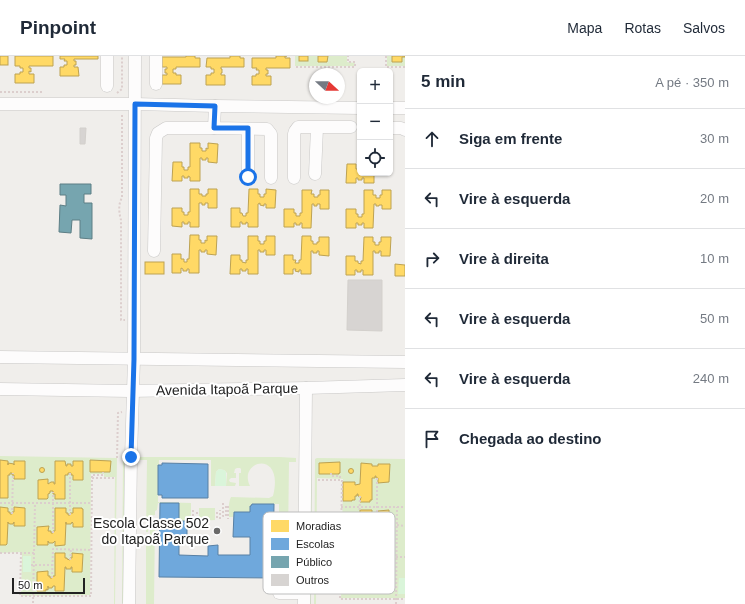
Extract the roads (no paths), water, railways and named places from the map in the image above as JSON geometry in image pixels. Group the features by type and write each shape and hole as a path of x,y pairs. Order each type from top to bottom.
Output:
{"street":[{"path":"107,56 112,90"},
{"path":"129,604 134,359 135,56"},
{"path":"156,56 156,84"},
{"path":"0,104 135,104 356,108 355,128 298,127 295,130 294,178"},
{"path":"214,128 215,106"},
{"path":"393,108 405,108"},
{"path":"154,251 156,138 158,133 166,128 267,129 271,134 271,178"},
{"path":"248,128 248,177"},
{"path":"315,174 317,128"},
{"path":"393,128 401,128 405,130"},
{"name":"Avenida Itapoã Parque","path":"0,356 405,362"},
{"name":"Avenida Itapoã Parque","path":"0,389 133,391 405,386"},
{"path":"305,512 306,388"},
{"path":"283,594 304,599"}],"place":[{"name":"Escola Classe 502 do Itapoã Parque","path":"217,531"}]}
